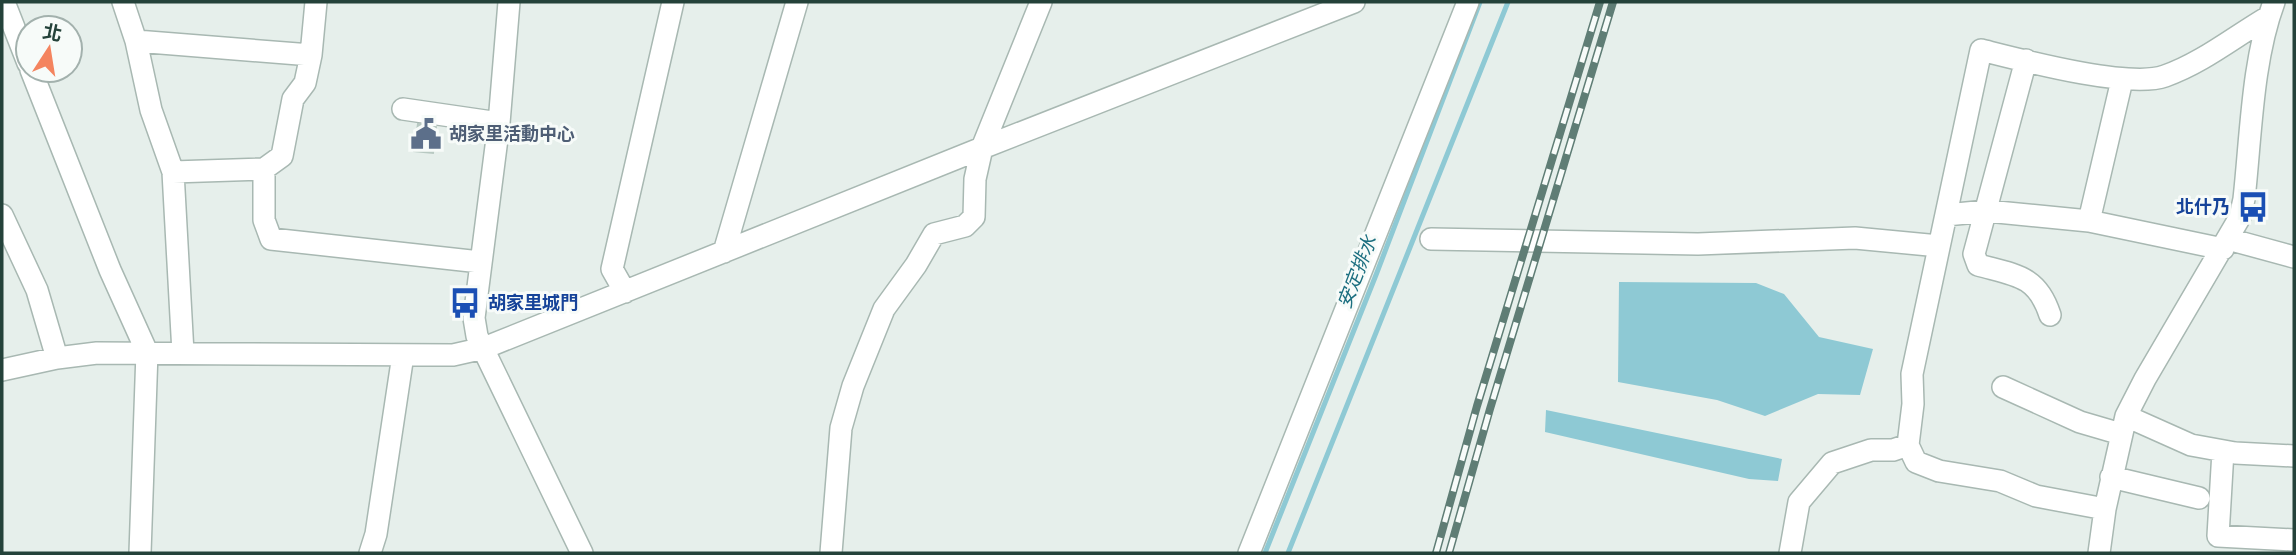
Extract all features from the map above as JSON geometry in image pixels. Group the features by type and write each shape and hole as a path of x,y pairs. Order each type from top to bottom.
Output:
{"street":[{"path":"4,2 14,27"},
{"path":"123,2 136,41 151,110 173,172 183,353"},
{"path":"173,172 264,169 282,156 293,99 305,83 311,55 316,2"},
{"path":"509,2 499,123 474,318 477,336 582,553"},
{"path":"625,292 612,269 673,2"},
{"path":"724,252 797,2"},
{"path":"831,553 841,428 853,386 884,309 916,265 934,234 965,226 974,217 975,179 982,148 1041,2"},
{"path":"2,370 57,358 97,353 453,355 484,348 1354,2"},
{"path":"1249,553 1468,2"},
{"path":"2105,509 2036,496 2000,481 1939,471 1916,462 1908,445 1913,404 1912,374 1981,50 2122,80 2162,77 2189,66 2271,10"},
{"path":"2099,553 2105,509 2123,425 2145,379 2240,217 2245,199 2258,67 2271,10"},
{"path":"136,41 311,55"},
{"path":"2026,60 1974,254 1978,265 2029,280 2045,299 2050,315"},
{"path":"2089,221 2122,80"},
{"path":"37,84 110,270 147,352 140,553"},
{"path":"403,109 499,123"},
{"path":"264,169 264,220 271,239 480,262"},
{"path":"1946,215 1987,211 2089,221 2294,257"},
{"path":"2,215 37,290 57,358"},
{"path":"1431,239 1698,244 1855,238 1940,246"},
{"path":"370,553 376,534 403,355"},
{"path":"2003,387 2080,422 2123,425 2191,445 2223,451 2294,456"},
{"path":"1790,553 1799,502 1832,463 1871,450 1893,450 1908,445"},
{"path":"2223,451 2218,536 2294,540"},
{"path":"2112,477 2199,498"}],"water":[{"path":"1619,282 1756,283 1784,294 1819,337 1873,349 1860,395 1818,394 1765,416 1717,400 1618,382"},
{"path":"1546,410 1782,459 1778,481 1749,479 1545,432"}],"building":[{"name":"胡家里活動中心","path":"418,124 436,127 433,153 414,151"}],"waterway":[{"name":"安定排水","path":"1265,553 1376,275 1480,2"},
{"path":"1288,553 1508,2"}],"railway":[{"path":"1436,553 1477,406 1600,2"},
{"path":"1449,553 1613,2"}],"place":[{"name":"胡家里活動中心","path":"426,134"},
{"name":"北什乃","path":"2253,207"},
{"name":"胡家里城門","path":"465,303"}]}
